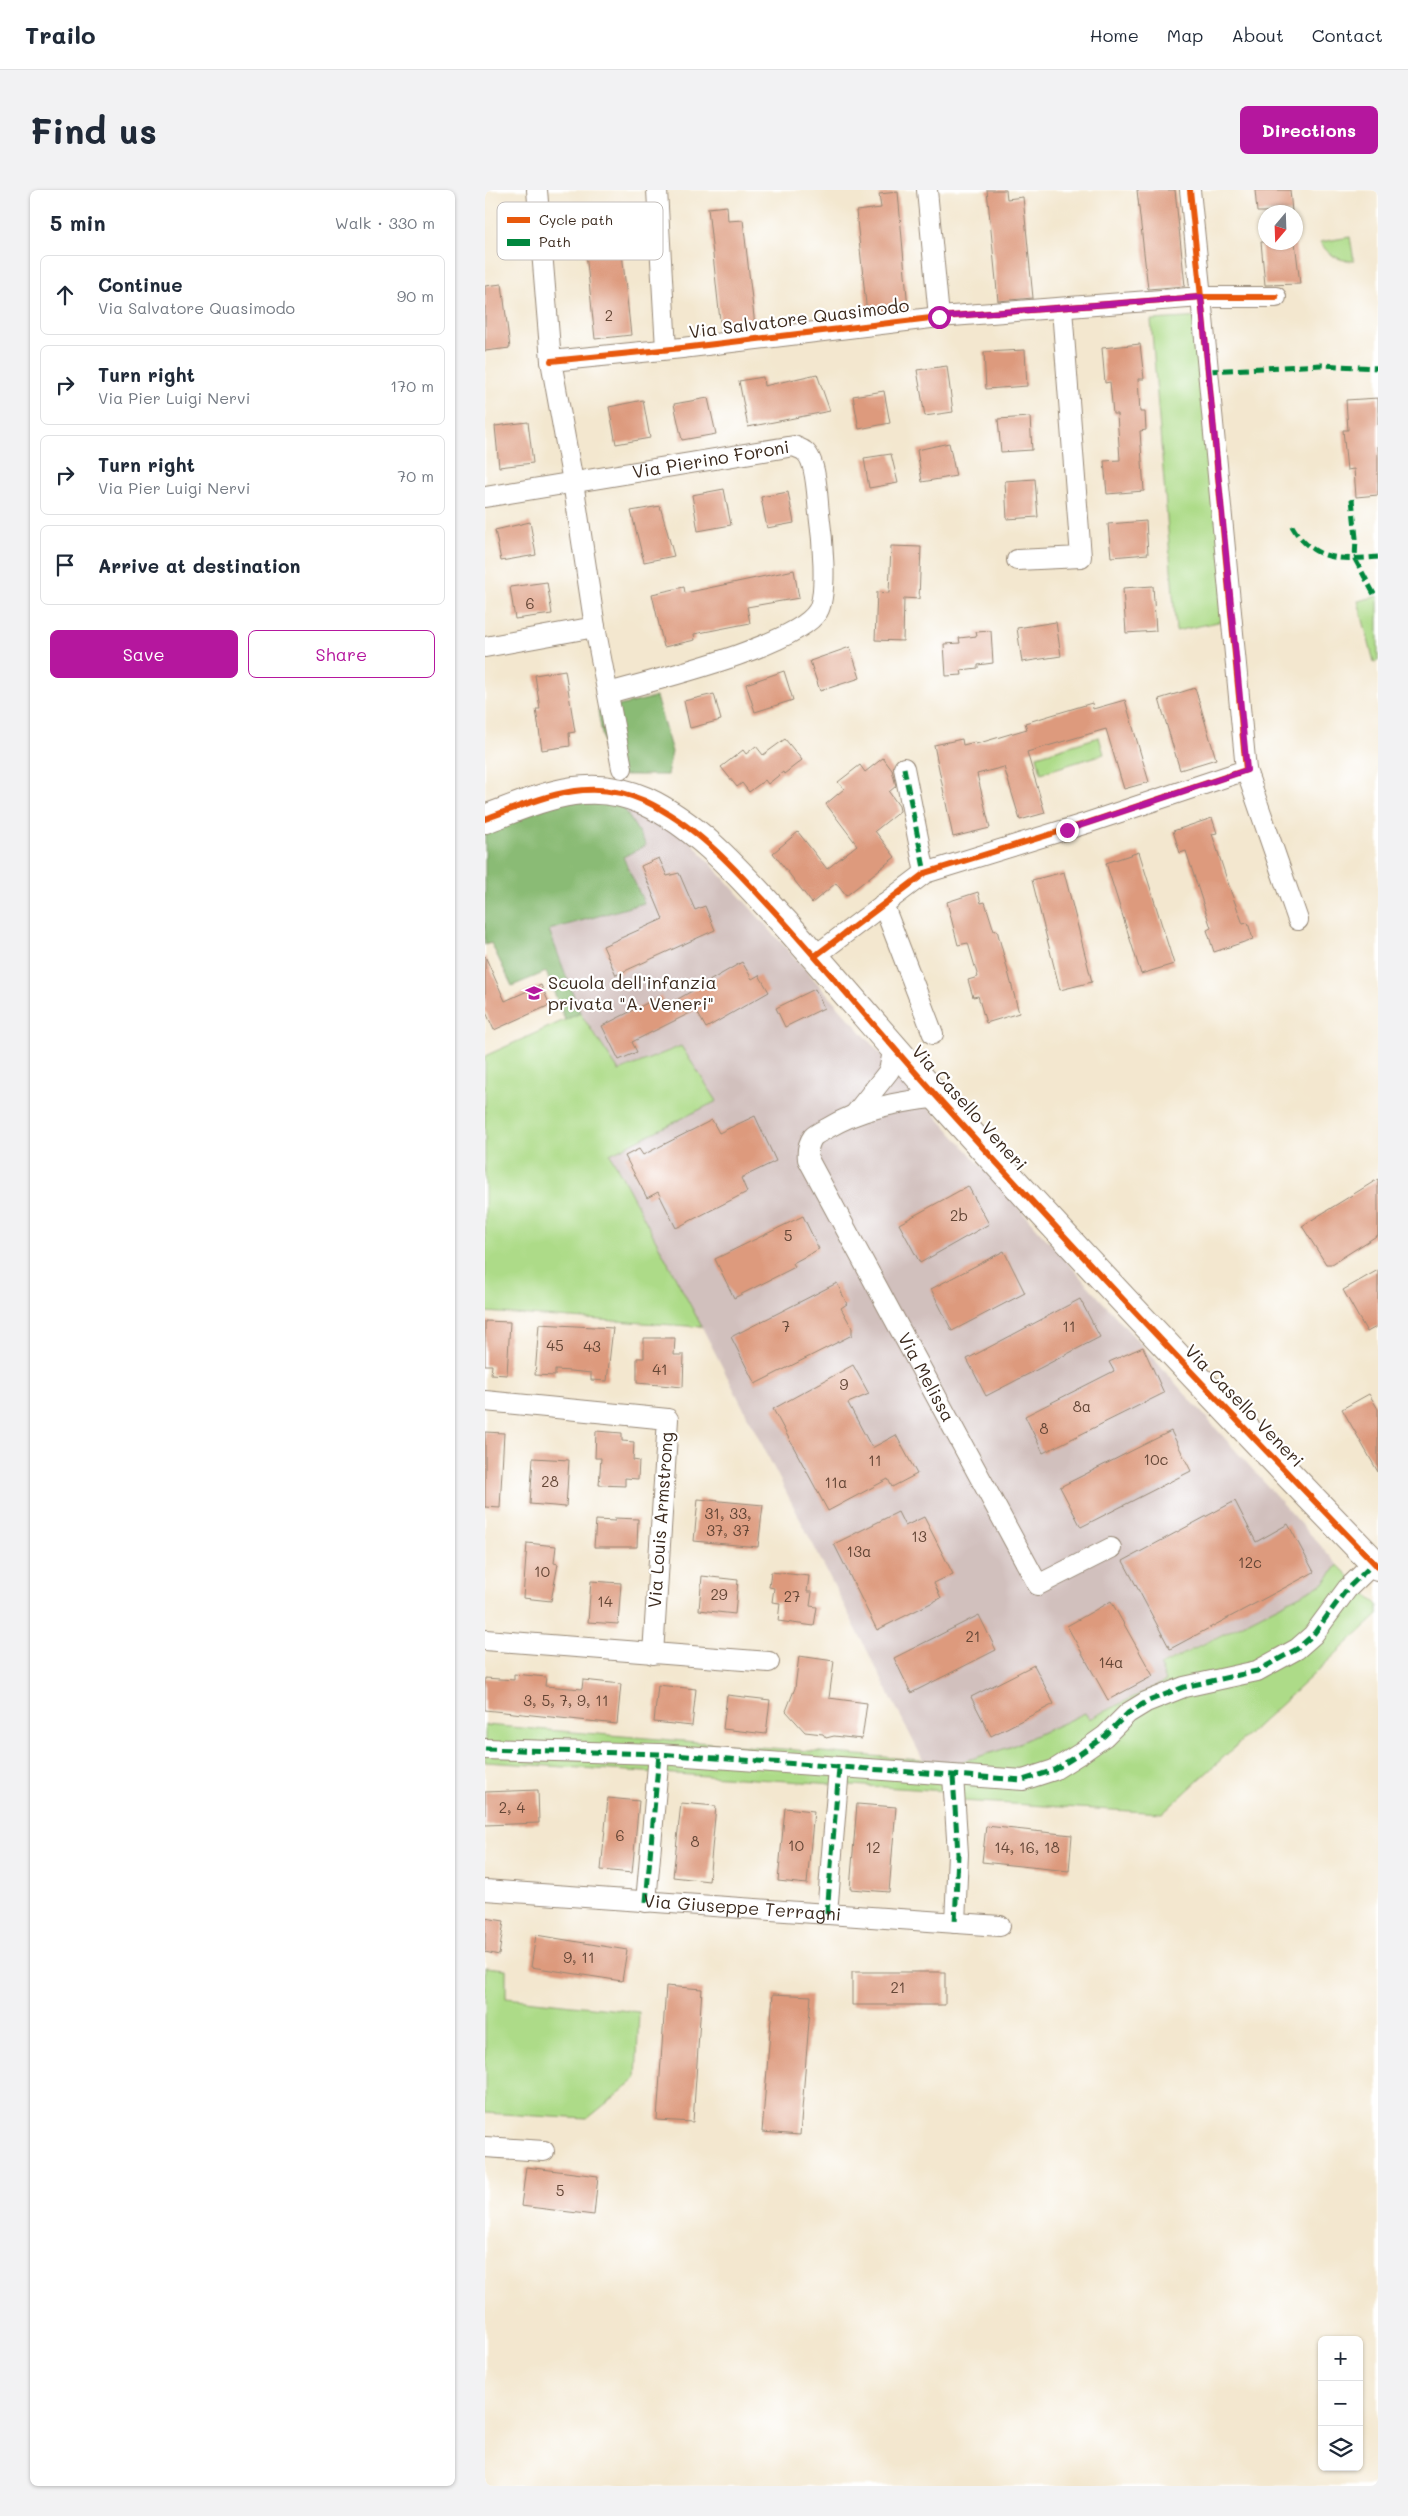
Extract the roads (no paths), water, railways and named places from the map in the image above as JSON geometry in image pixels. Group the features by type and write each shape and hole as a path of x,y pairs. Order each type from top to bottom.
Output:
{"street":[{"path":"927,190 939,317"},
{"path":"1191,190 1247,770 1298,920"},
{"path":"543,260 551,361 573,482 595,627 622,768"},
{"name":"Via Salvatore Quasimodo","path":"661,260 666,349"},
{"name":"Via Salvatore Quasimodo","path":"551,361 939,317 1201,297 1277,297"},
{"path":"1017,560 1081,557 1062,309"},
{"name":"Via Pierino Foroni","path":"485,497 794,446 805,451 813,466 821,532 824,572 818,610 806,623 785,637 726,659 607,693"},
{"path":"485,647 595,627"},
{"path":"904,768 925,873"},
{"path":"815,956 925,873 1087,823 1247,770"},
{"name":"Via Casello Veneri","path":"485,819 558,792 594,789 642,800 688,826 757,893 815,956 938,1097 1210,1394 1376,1565"},
{"path":"883,904 933,1034"},
{"name":"Via Melissa","path":"855,1114 889,1071 894,1047"},
{"name":"Via Melissa","path":"938,1097 903,1102 855,1114 813,1137 807,1149 808,1159 1038,1585 1111,1548"},
{"name":"Via Louis Armstrong","path":"485,1401 668,1419 653,1654"},
{"path":"485,1748 659,1754 1023,1780 1054,1770 1105,1736 1128,1713 1146,1702 1184,1687 1217,1682 1257,1671 1297,1649 1313,1635 1332,1613 1347,1588 1376,1565"},
{"path":"485,1640 769,1662"},
{"path":"646,1902 659,1754"},
{"path":"827,1914 839,1768"},
{"path":"953,1776 958,1854 955,1923"},
{"name":"Via Giuseppe Terragni","path":"485,1890 1000,1926"},
{"path":"485,2147 544,2151"}],"place":[{"name":"Scuola dell'infanzia privata \"A. Veneri\"","path":"534,993"}]}
